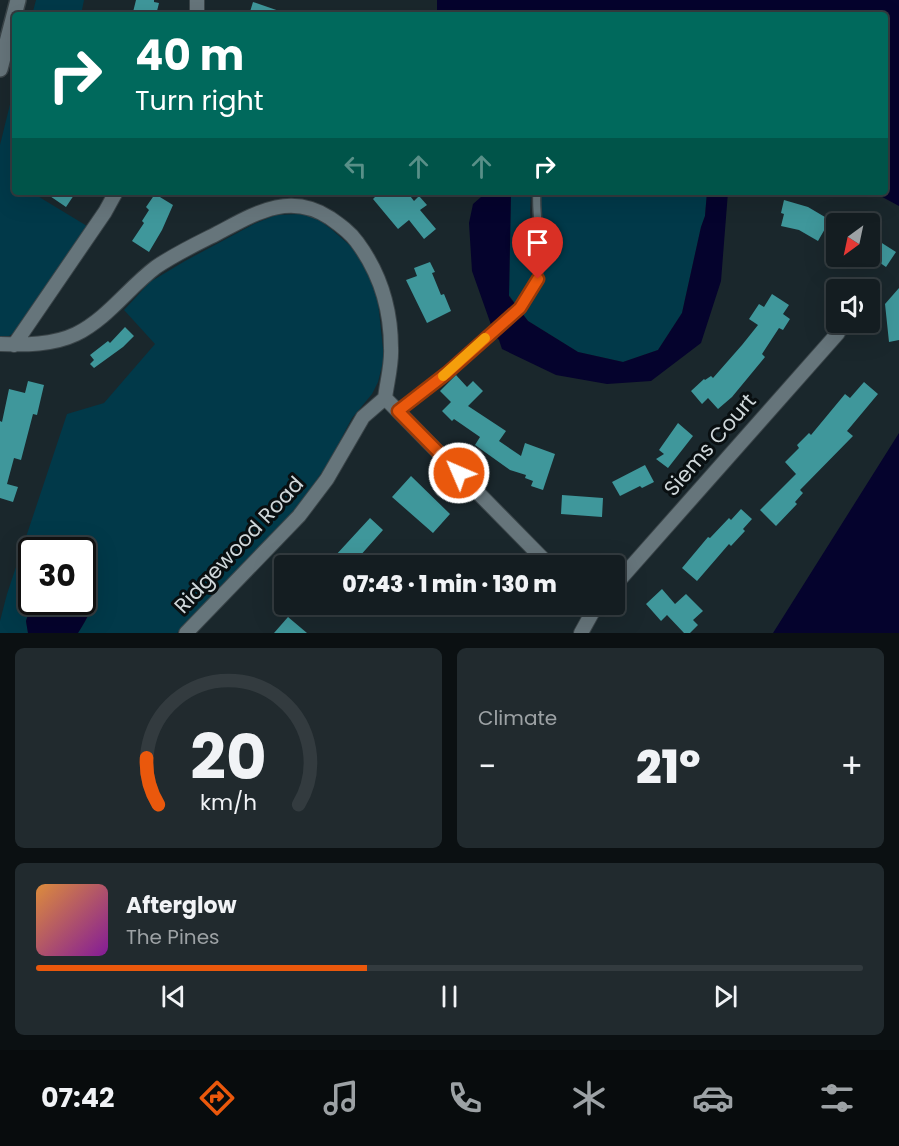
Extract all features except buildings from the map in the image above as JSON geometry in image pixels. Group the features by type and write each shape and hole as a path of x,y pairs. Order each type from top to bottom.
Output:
{"street":[{"path":"0,69 12,23"},
{"path":"7,345 105,213 114,195"},
{"path":"7,345 28,345 74,335 96,322 156,267 192,246 236,223 277,206 302,205 325,215 346,229 372,262 383,289 392,349 385,398 539,555"},
{"name":"Siems Court","path":"625,574 838,333"},
{"name":"Ridgewood Road","path":"186,633 299,516 327,479 363,417 385,398"},
{"path":"581,633 589,615"}],"lane":[{"path":"398,411 447,373 520,308 538,279 540,257 535,204 536,195"}],"shaded area":[{"path":"36,0 84,0 82,12 33,12"},
{"path":"437,0 899,0 899,206 879,195 888,195 888,12 437,12"},
{"path":"12,96 12,195 36,195 87,226 15,332 9,336 0,336 0,145"},
{"path":"481,195 511,195 509,296 528,321 578,352 623,362 658,350 682,313 705,216 707,195 728,195 721,281 701,343 651,381 607,384 556,375 502,349 495,336 472,271 469,223 473,204"},
{"path":"511,195 531,195 530,213 535,264 517,306 509,295"},
{"path":"540,195 707,195 705,216 682,313 658,350 623,362 578,352 528,321 521,312 538,283 541,269"},
{"path":"301,214 315,217 353,248 369,271 377,293 384,358 378,382 372,394 352,418 330,460 304,499 177,633 78,633 88,615 96,615 96,537 26,537 67,414 104,403 155,344 124,310 150,282 254,224 276,215"},
{"path":"899,433 899,633 773,633"},
{"path":"18,561 18,615 28,615 26,621 28,633 0,633 0,621"},
{"path":"28,615 88,615 78,633 28,633 26,621"}],"slow traffic":[{"path":"443,376 485,338"}],"route":[{"path":"459,473 398,411 447,373 520,308 538,279"}]}
